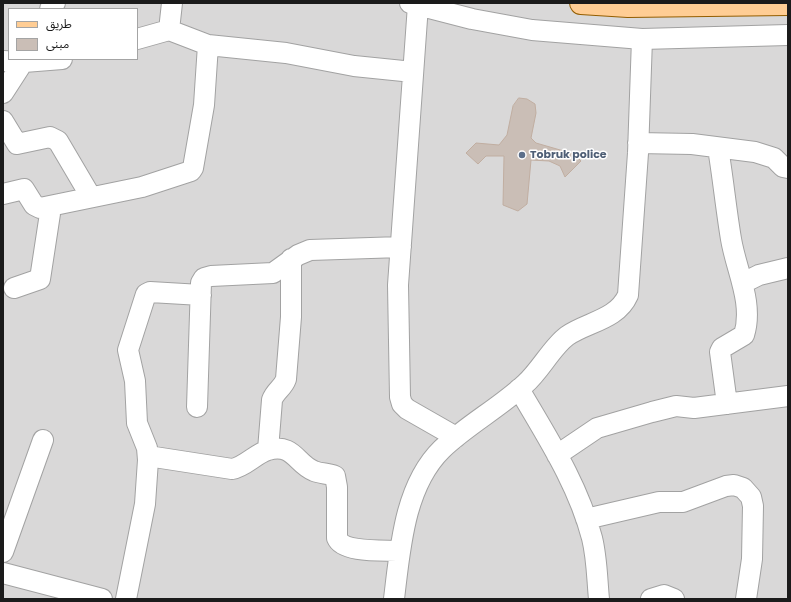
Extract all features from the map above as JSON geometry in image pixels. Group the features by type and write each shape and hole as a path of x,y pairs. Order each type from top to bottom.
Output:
{"main road":[{"path":"582,3 628,6 788,4"}],"street":[{"path":"169,30 172,3"},
{"path":"456,437 407,409 401,401 398,285 413,72 414,4 472,19 532,30 642,39 788,35"},
{"path":"138,39 169,30 208,45 286,53 354,66 413,72"},
{"path":"398,599 399,550 404,528 420,482 430,464 441,450 456,437 491,413 519,389 538,371 565,338 616,311 628,295 638,142 642,39"},
{"path":"3,194 24,190 37,208 51,207 91,196 135,189 191,171 193,168 204,105 208,45"},
{"path":"3,61 24,60"},
{"path":"3,93 24,60"},
{"path":"3,121 17,144 50,137 58,141 91,196"},
{"path":"638,142 692,144 755,152 774,158 783,166 788,168"},
{"path":"718,148 731,241 743,283 746,312 744,335 722,348 720,352 727,404"},
{"path":"14,288 40,279 51,207"},
{"path":"197,407 201,283 207,277 272,273 303,251 401,247"},
{"path":"268,450 272,400 274,395 284,386 286,379 291,317 291,259"},
{"path":"743,283 759,275 788,268"},
{"path":"126,599 145,504 148,456 137,423 135,381 128,350 144,296 150,292 201,294"},
{"path":"519,389 564,465 586,518 592,540 599,599"},
{"path":"557,455 586,434 605,424 676,406 694,408 788,396"},
{"path":"3,552 43,440"},
{"path":"148,456 232,469 268,450 290,452 295,454 306,467 335,476 337,487 337,538 343,546 360,549 399,550"},
{"path":"586,518 659,502 684,502 726,486 734,485 743,488 751,497 753,506 752,553 746,599"},
{"path":"3,573 52,592 102,599"},
{"path":"651,599 664,595 674,599"}],"shaded area":[{"path":"3,3 788,3 788,599 3,599"}],"building":[{"name":"Tobruk police","path":"519,98 527,99 535,104 536,113 531,138 536,143 574,154 581,161 565,177 560,166 549,161 531,160 527,204 518,211 503,205 504,156 486,156 478,164 466,153 476,143 499,145 507,135 513,106"}],"place":[{"name":"Tobruk police","path":"522,155"}]}
